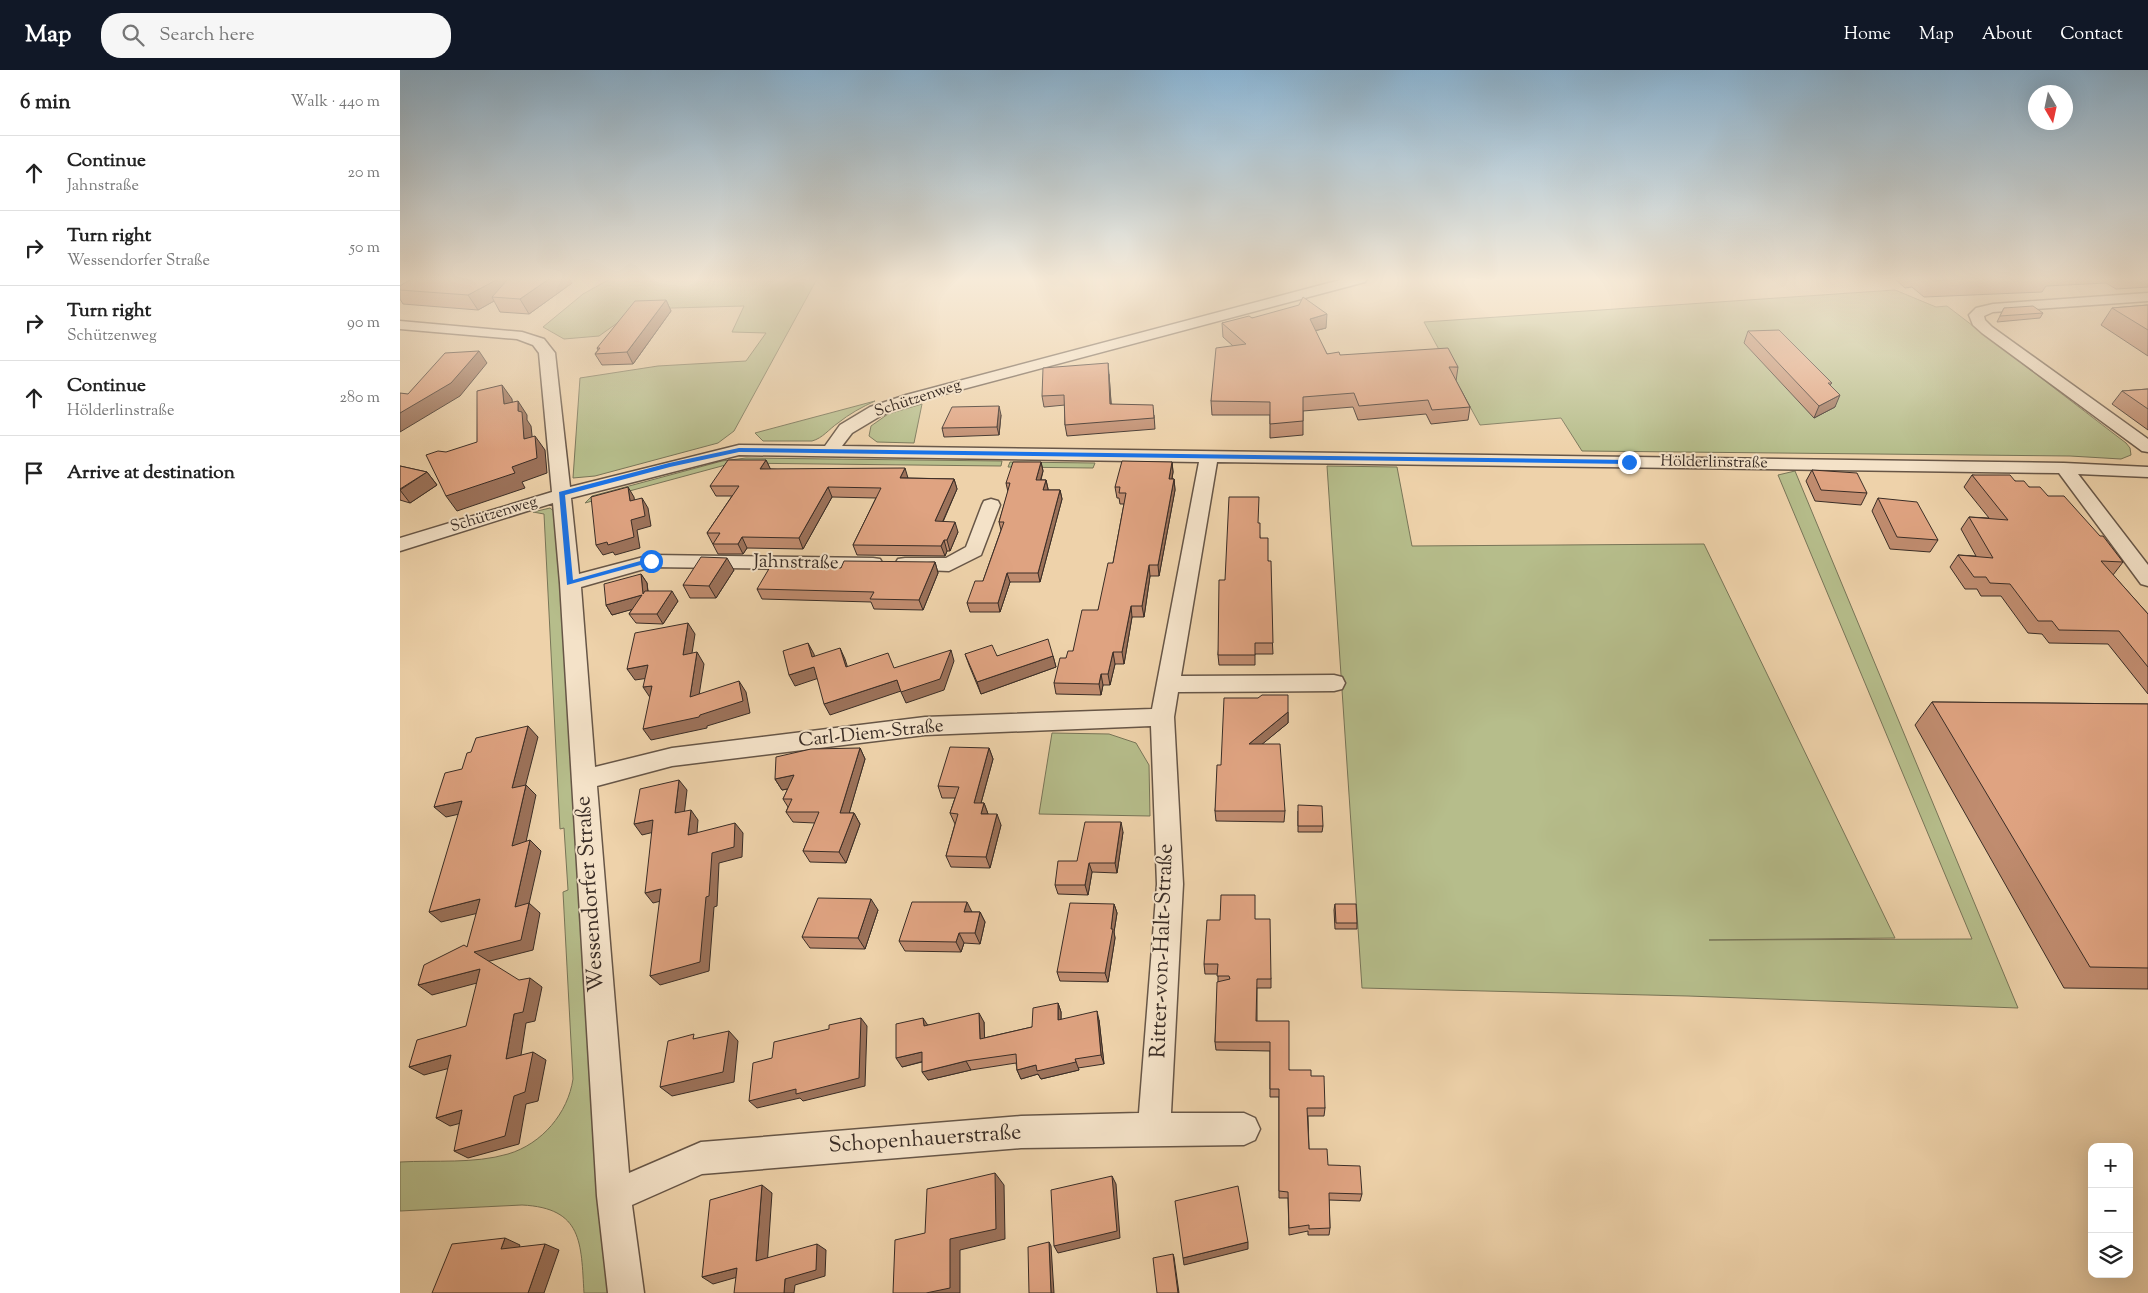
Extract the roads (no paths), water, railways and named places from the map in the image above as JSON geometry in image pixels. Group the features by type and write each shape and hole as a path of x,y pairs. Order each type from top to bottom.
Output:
{"street":[{"name":"Wessendorfer Straße","path":"521,336 543,344 548,362 570,583 614,1196 626,1293"},
{"name":"Schützenweg","path":"400,545 562,494 669,465 739,450 831,450 846,429 876,411 912,398 1145,336"},
{"path":"1995,336 2148,447"},
{"name":"Hölderlinstraße","path":"831,450 2064,468 2148,472"},
{"name":"Ritter-von-Halt-Straße","path":"1154,1129 1170,884 1162,717 1209,457"},
{"path":"2064,468 2148,579"},
{"name":"Jahnstraße","path":"570,583 651,561 950,565 974,551 991,505"},
{"path":"1169,684 1334,684"},
{"name":"Carl-Diem-Straße","path":"583,780 672,757 925,726 1162,717"},
{"name":"Schopenhauerstraße","path":"614,1196 701,1158 1021,1132 1244,1129"}]}
